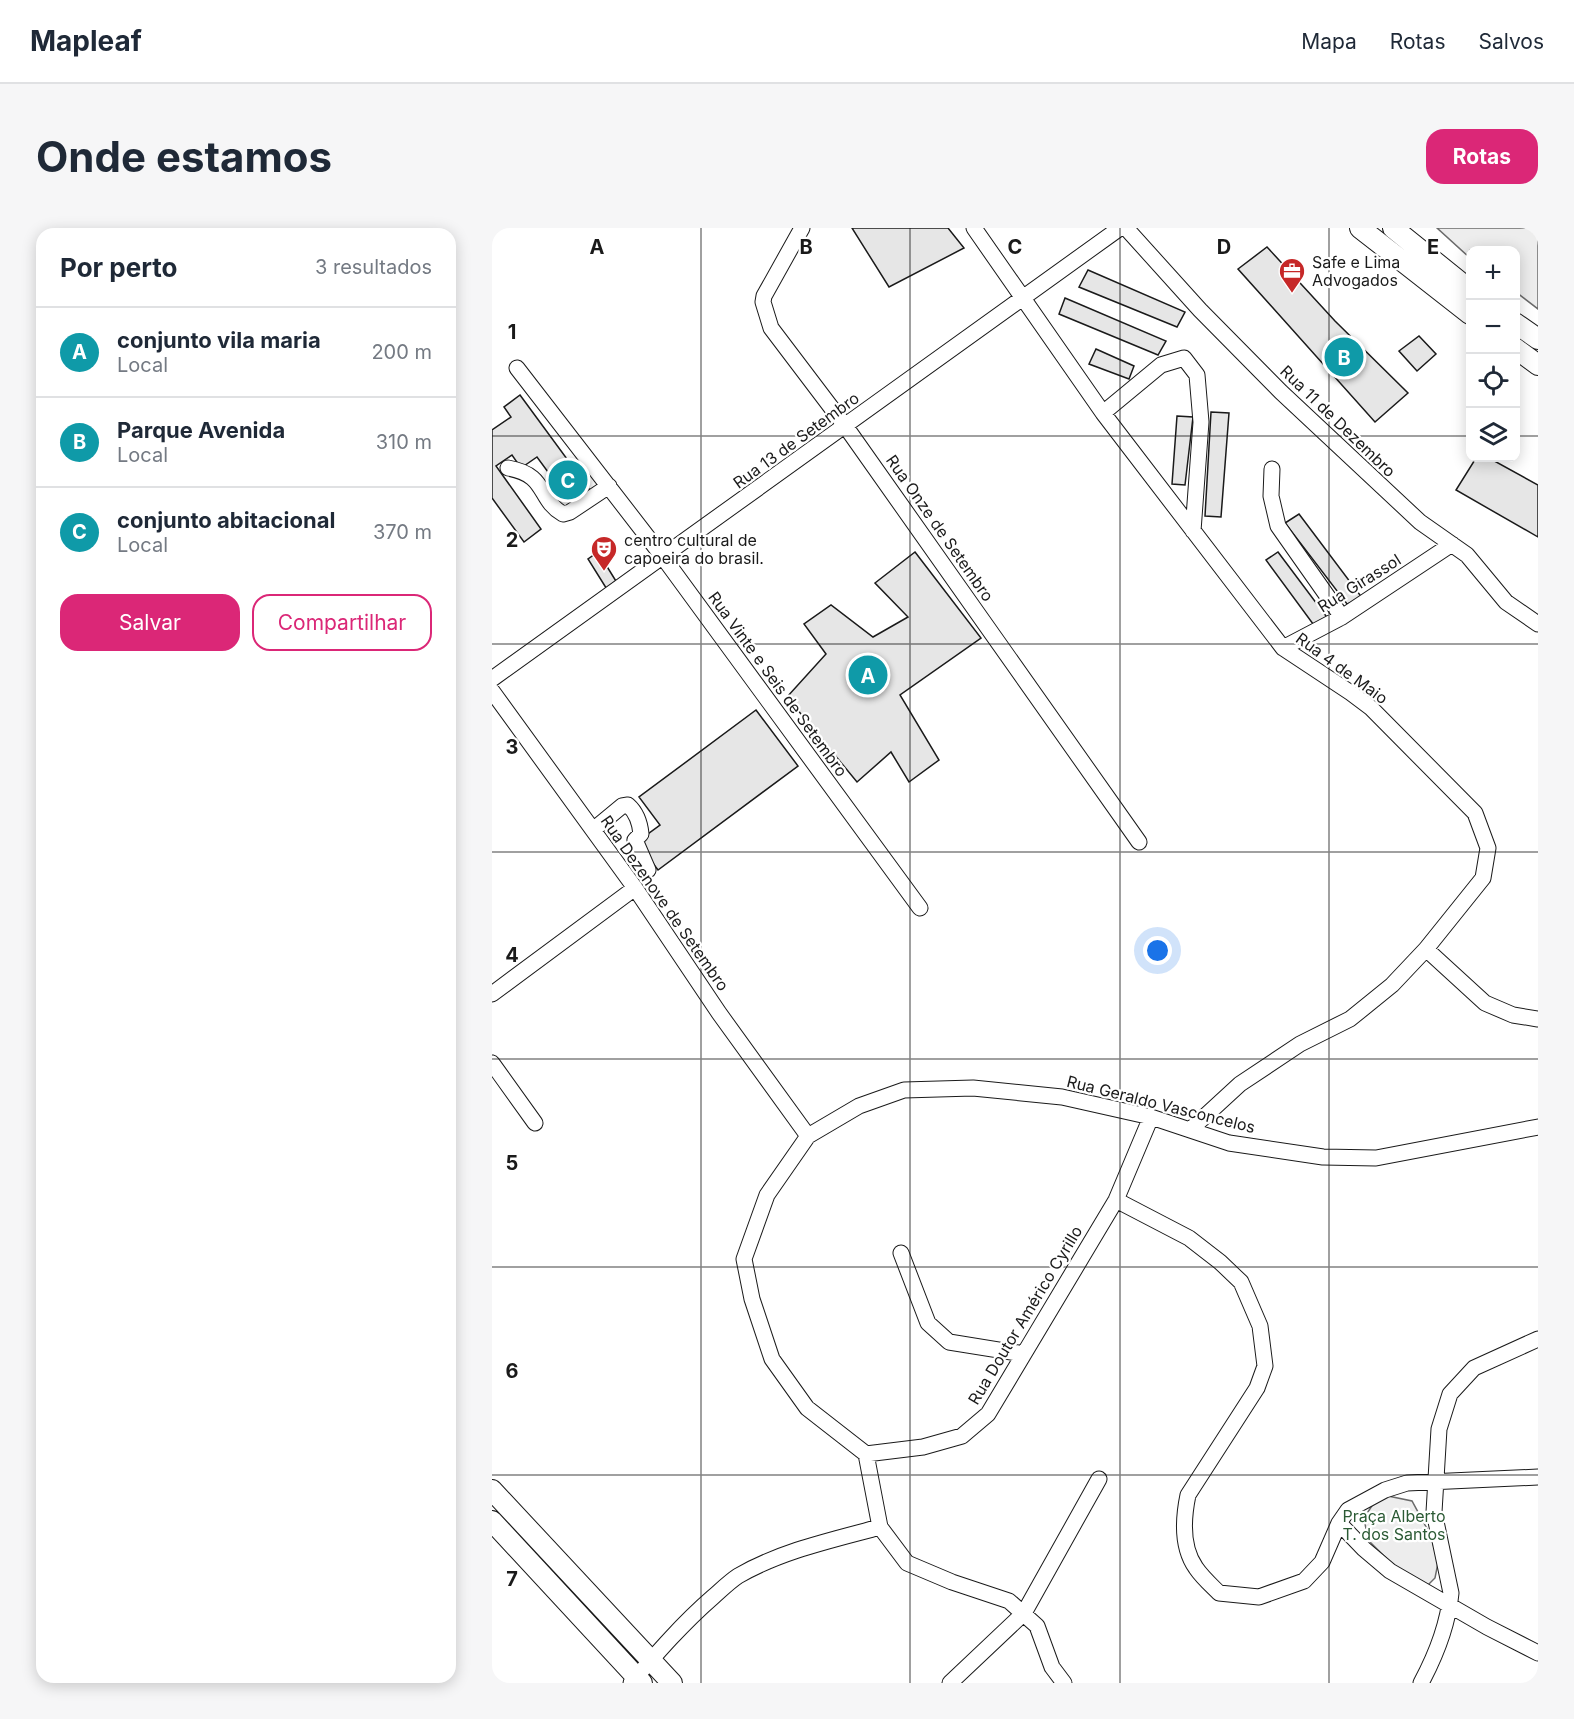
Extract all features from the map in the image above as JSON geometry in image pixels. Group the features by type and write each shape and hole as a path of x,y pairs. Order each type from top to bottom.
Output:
{"main road":[{"path":"1360,228 1466,311"},
{"path":"1393,228 1466,287"},
{"path":"1520,326 1538,339"},
{"path":"1520,352 1538,365"},
{"path":"492,1490 672,1683"},
{"path":"492,1521 636,1681"}],"street":[{"name":"Rua Onze de Setembro","path":"802,228 764,296 763,302 771,328 846,427 1139,842"},
{"name":"Rua 4 de Maio","path":"974,228 1103,413 1283,648 1371,708 1475,813 1488,848 1483,878 1426,949 1392,985 1350,1019 1300,1044 1240,1084 1190,1130"},
{"name":"Rua 13 de Setembro","path":"492,679 846,427 1120,228"},
{"name":"Rua 11 de Dezembro","path":"1126,228 1200,310 1281,392 1420,522 1467,555 1506,602 1538,624"},
{"path":"1103,413 1161,365 1184,358 1197,375 1201,422 1193,531"},
{"name":"Rua Vinte e Seis de Setembro","path":"517,368 663,557 920,908"},
{"path":"508,468 519,470 537,480 556,510 563,514 570,512 609,486"},
{"path":"1272,470 1271,496 1278,526 1342,617"},
{"name":"Rua Girassol","path":"1283,648 1342,617 1452,544"},
{"name":"Rua Dezenove de Setembro","path":"492,691 635,888 719,1013 808,1136"},
{"path":"592,830 622,806 628,805 635,812 640,823 641,834 635,840 648,870"},
{"path":"492,994 635,888"},
{"path":"1426,949 1485,1003 1513,1015 1538,1018"},
{"path":"492,1063 535,1123"},
{"name":"Rua Geraldo Vasconcelos","path":"866,1454 807,1408 772,1359 752,1299 744,1259 767,1196 808,1136 859,1106 904,1090 973,1088 1051,1096 1151,1117 1229,1143 1311,1155 1376,1158 1538,1127"},
{"name":"Rua Doutor Américo Cyrillo","path":"866,1454 923,1447 962,1436 988,1414 1116,1200 1151,1117"},
{"path":"1116,1200 1189,1238 1220,1262 1241,1282 1260,1326 1265,1366 1257,1388 1188,1495 1185,1512 1184,1539 1195,1567 1219,1593 1259,1597 1304,1581 1322,1562 1339,1523 1348,1510 1385,1490 1407,1483 1538,1477"},
{"path":"901,1253 928,1323 949,1342 1024,1354"},
{"path":"1421,1683 1437,1653 1450,1606 1451,1593 1434,1512 1439,1428 1450,1394 1474,1368 1538,1339"},
{"path":"866,1454 880,1527 908,1563 952,1582 1009,1601 1036,1626 1052,1667 1064,1683"},
{"path":"950,1683 1024,1613 1099,1479"},
{"path":"1339,1523 1390,1571 1538,1653"},
{"path":"636,1681 650,1660 705,1604 736,1577 770,1560 806,1547 880,1527"}],"shaded area":[{"path":"1437,228 1538,228 1538,309 1520,295 1520,246 1466,246 1466,254"},
{"name":"Praça Alberto T. dos Santos","path":"1388,1496 1412,1501 1431,1536 1438,1563 1435,1578 1428,1585 1406,1578 1368,1540 1364,1518 1375,1501"}],"building":[{"path":"852,228 948,228 964,248 889,287"},
{"path":"1267,247 1335,321 1408,393 1375,422 1238,269"},
{"path":"1088,270 1185,312 1177,327 1079,287"},
{"path":"1065,298 1166,341 1158,355 1059,314"},
{"path":"1419,336 1436,354 1417,371 1399,351"},
{"path":"1096,349 1134,366 1129,379 1089,364"},
{"path":"520,395 592,493 573,506 537,457 521,468 512,455 496,466 541,529 524,542 492,498 492,430 511,417 504,407"},
{"path":"1211,412 1229,413 1221,517 1205,516"},
{"path":"1177,416 1193,417 1185,485 1172,484"},
{"path":"1474,462 1496,462 1538,485 1538,537 1456,490"},
{"path":"1299,514 1363,599 1347,604 1285,523"},
{"name":"centro cultural de capoeira do brasil.","path":"598,552 619,586 608,591 588,559"},
{"path":"915,552 981,638 900,695 939,760 909,782 891,752 857,782 787,697 826,654 804,624 831,605 873,637 908,617 875,583"},
{"path":"1278,552 1329,620 1316,628 1266,560"},
{"path":"756,710 798,766 658,870 637,842 660,825 639,797"}],"place":[{"name":"Safe e Lima Advogados","path":"1292,294"},
{"name":"Parque Avenida","path":"1344,357"},
{"name":"conjunto abitacional","path":"568,480"},
{"name":"centro cultural de capoeira do brasil.","path":"604,572"},
{"name":"conjunto vila maria","path":"868,675"}]}
